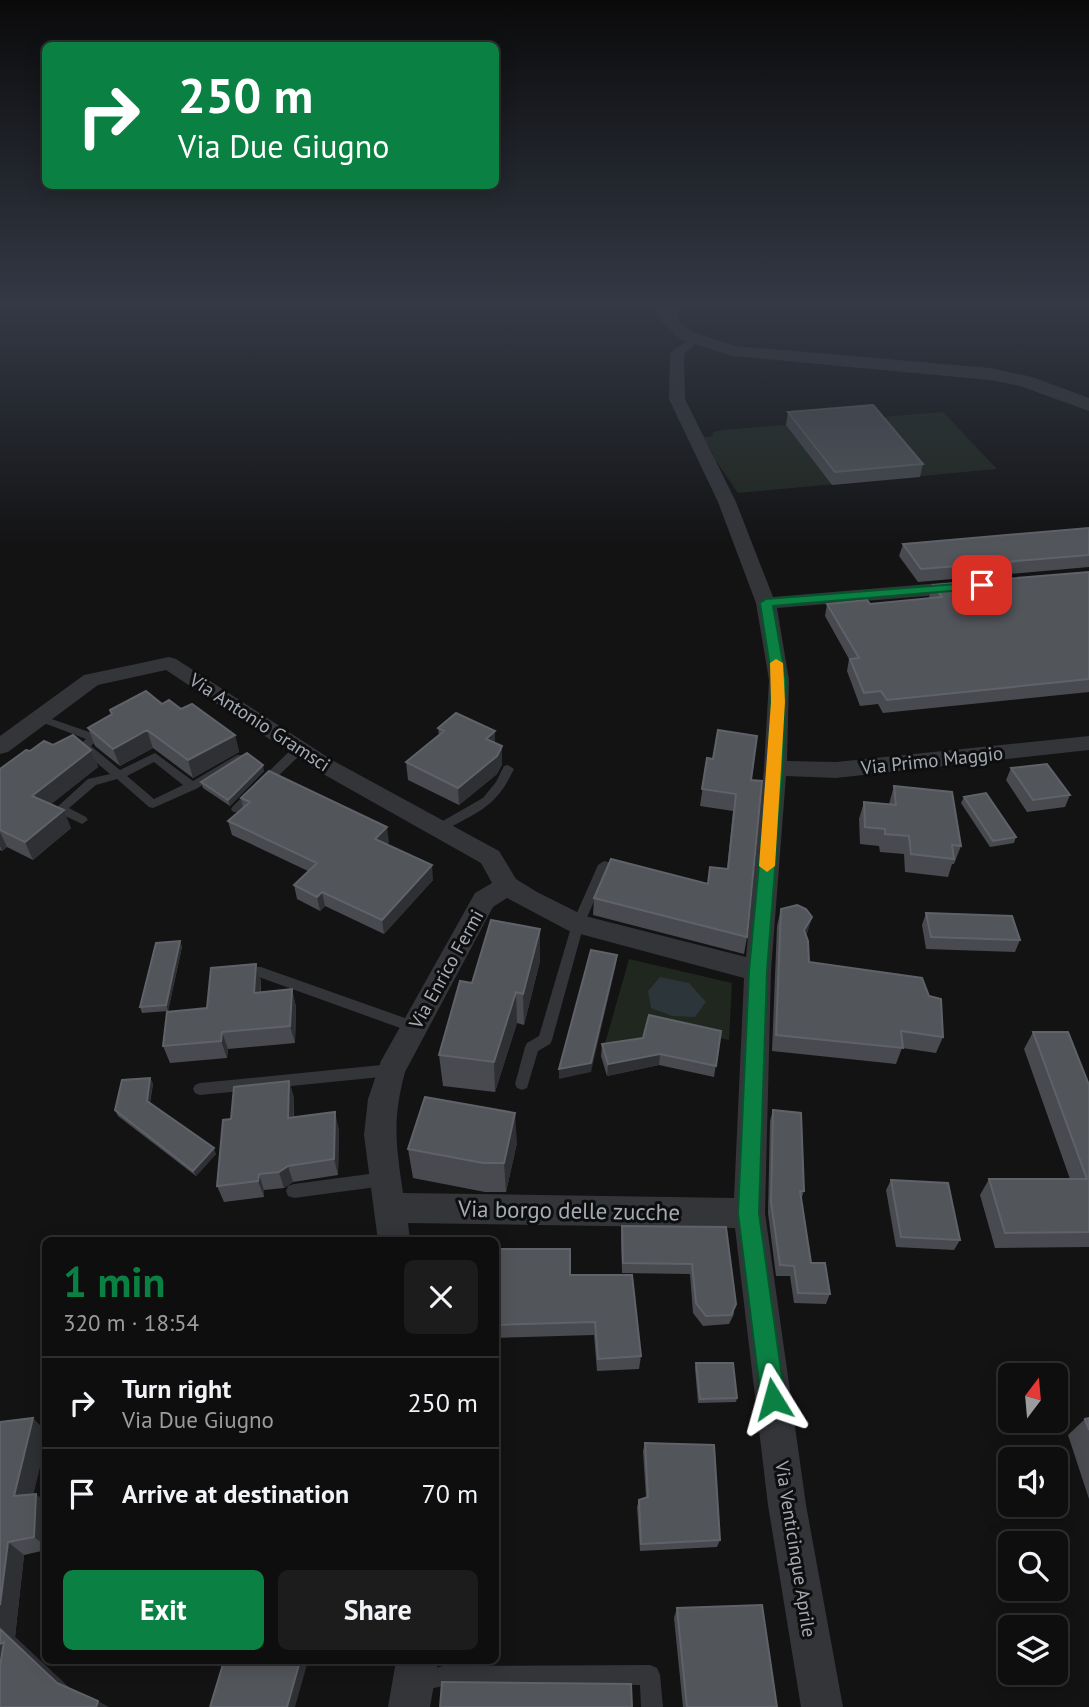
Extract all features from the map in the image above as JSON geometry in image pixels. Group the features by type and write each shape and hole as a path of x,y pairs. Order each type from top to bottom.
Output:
{"street":[{"name":"Via Venticinque Aprile","path":"677,386 677,400 727,502 766,603 779,680 775,768 758,971 749,1213 787,1505 822,1707"},
{"path":"1037,386 1089,405"},
{"path":"766,603 982,585"},
{"name":"Via Antonio Gramsci","path":"0,747 91,680 169,663 299,749 490,857 507,886"},
{"name":"Via Primo Maggio","path":"775,768 836,770 1089,743"},
{"path":"507,886 578,924 758,971"},
{"name":"Via Enrico Fermi","path":"394,1237 379,1135 383,1099 391,1070 484,900 507,886"},
{"name":"Via borgo delle zucche","path":"388,1193 749,1213"}],"lane":[{"path":"40,718 94,738 84,746 153,804 192,786 241,758"},
{"path":"237,809 299,749"},
{"path":"82,820 61,809 92,782 119,775 155,757 192,786"},
{"path":"438,829 461,815 480,809 497,794 508,769"},
{"path":"522,1084 531,1047 545,1040 578,924 604,865 641,874"},
{"path":"229,971 256,971 414,1027"},
{"path":"200,1089 391,1070"},
{"path":"294,1191 388,1193"},
{"path":"413,1683 443,1676 650,1675 652,1707"}],"shaded area":[{"path":"943,412 997,469 738,493 717,462 713,462 713,454 703,437 713,436 712,433 721,430"},
{"path":"629,959 732,983 729,1040 649,1024 635,1049 602,1054"},
{"path":"660,977 689,983 706,1002 695,1017 672,1016 651,1008 648,991"}],"building":[{"path":"873,405 923,464 835,472 788,412"},
{"path":"1089,528 1089,555 921,569 903,544"},
{"path":"1089,572 1089,679 887,700 881,691 864,693 850,659 859,658 827,604 867,600 870,604 942,597 933,585"},
{"path":"146,691 162,704 169,700 181,709 192,704 235,735 188,760 147,730 113,749 88,728 112,714 110,710"},
{"path":"456,713 495,731 486,739 502,746 497,756 458,788 406,762 444,731 438,728"},
{"path":"718,730 757,736 751,780 762,781 747,937 594,898 611,859 708,884 710,867 728,869 736,794 702,789 707,758 713,759"},
{"path":"73,735 91,750 32,796 64,810 25,842 0,830 0,769 44,741 53,745"},
{"path":"247,753 263,765 228,800 201,782"},
{"path":"1047,764 1070,795 1033,800 1011,768"},
{"path":"269,771 387,827 375,839 432,865 382,920 322,892 317,897 294,885 317,863 228,821 250,802 241,798"},
{"path":"894,786 952,792 961,846 952,845 954,859 911,854 909,836 885,834 885,829 865,827 864,802 896,805"},
{"path":"986,793 1016,837 993,841 964,797"},
{"path":"797,905 806,909 812,917 804,930 808,941 809,962 922,978 929,996 941,999 943,1037 901,1031 903,1048 776,1035 781,909"},
{"path":"926,913 1012,916 1020,940 931,937"},
{"path":"491,920 540,929 523,994 516,992 494,1062 439,1055 460,981 472,983"},
{"path":"180,941 166,1005 140,1007 156,943"},
{"path":"591,950 617,955 591,1063 559,1069"},
{"path":"256,964 254,993 292,989 290,1026 222,1032 221,1041 163,1046 167,1012 207,1008 211,968"},
{"path":"649,1015 721,1031 716,1066 660,1054 608,1064 602,1044 643,1038"},
{"path":"1033,1032 1068,1032 1089,1085 1089,1232 1005,1233 989,1179 1087,1179"},
{"path":"150,1078 147,1101 214,1148 193,1171 115,1110 122,1080"},
{"path":"289,1081 288,1118 335,1112 334,1159 288,1166 279,1172 259,1174 258,1181 217,1186 223,1120 231,1119 234,1087"},
{"path":"425,1097 515,1113 504,1163 483,1163 408,1149"},
{"path":"773,1110 801,1113 804,1191 800,1191 811,1263 825,1263 830,1294 798,1293 794,1266 780,1265 771,1202"},
{"path":"891,1180 948,1183 960,1240 901,1237"},
{"path":"622,1226 726,1227 736,1304 731,1315 706,1316 696,1303 692,1264 623,1263"},
{"path":"499,1249 570,1249 570,1275 632,1275 641,1356 598,1359 595,1322 499,1325"},
{"path":"696,1363 733,1363 737,1398 700,1399"},
{"path":"33,1418 14,1496 36,1494 34,1537 8,1542 0,1605 0,1422"},
{"path":"645,1443 714,1445 720,1540 641,1544 639,1500 648,1497"},
{"path":"762,1605 777,1707 687,1707 677,1608"},
{"path":"0,1629 57,1683 98,1701 96,1707 0,1707 0,1666 4,1642 0,1644"},
{"path":"223,1664 299,1664 287,1707 210,1707"},
{"path":"442,1682 631,1684 632,1707 440,1707"}],"slow traffic":[{"path":"767,866 779,680 776,663"}],"route":[{"path":"773,1399 749,1213 758,971 775,768 779,680 766,603 982,585"}]}
